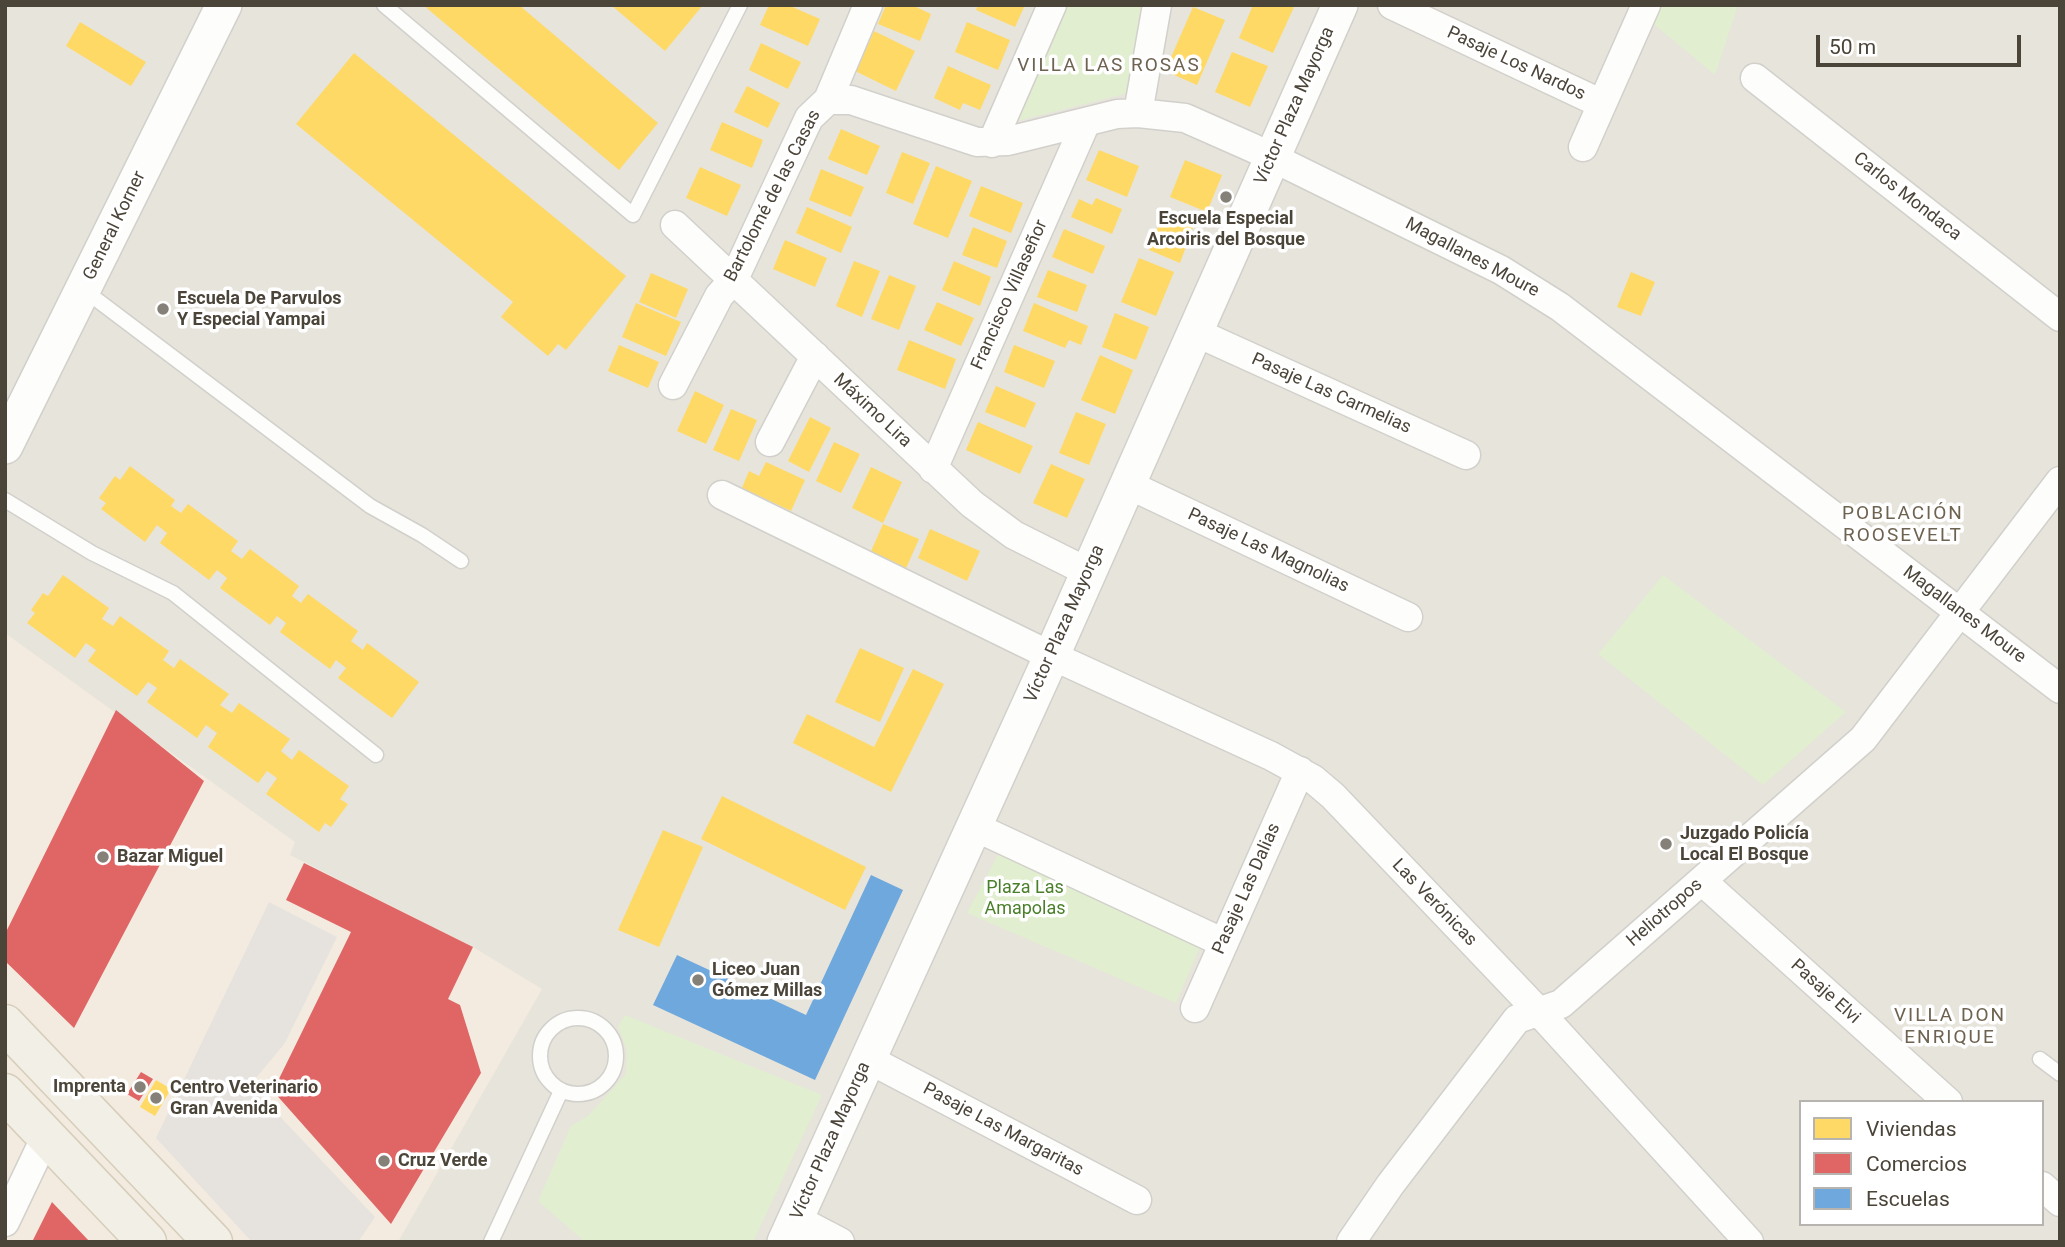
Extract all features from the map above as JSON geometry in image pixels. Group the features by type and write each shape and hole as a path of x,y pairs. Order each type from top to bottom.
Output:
{"main road":[{"path":"5,1024 213,1242"},
{"path":"5,1093 147,1242"}],"street":[{"name":"General Korner","path":"5,446 224,5"},
{"name":"Bartolomé de las Casas","path":"673,385 719,296 734,279 809,118 828,100 868,5"},
{"path":"992,142 1052,5"},
{"path":"1138,113 1157,5"},
{"name":"Víctor Plaza Mayorga","path":"791,1230 1052,655 1340,5"},
{"name":"Pasaje Los Nardos","path":"1392,5 1602,104"},
{"name":"Pasaje Los Nardos","path":"1583,147 1646,5"},
{"name":"Carlos Mondaca","path":"1755,78 2060,317"},
{"name":"Magallanes Moure","path":"828,100 851,100 963,139 992,142 1138,113 1185,118 1272,158 1501,270 1560,307 2060,689"},
{"name":"Francisco Villaseñor","path":"933,469 1086,122"},
{"name":"Máximo Lira","path":"675,225 972,504 1014,535 1088,572"},
{"name":"Pasaje Las Carmelias","path":"1195,332 1466,456"},
{"path":"770,442 815,356"},
{"name":"Heliotropos","path":"1351,1242 1390,1185 1517,1019 1561,1004 1855,748 1878,722 2060,481"},
{"name":"Pasaje Las Magnolias","path":"1127,484 1408,617"},
{"name":"Las Verónicas","path":"722,495 1052,655 1300,771 1333,796 1540,1013 1749,1242"},
{"name":"Pasaje Las Dalias","path":"1195,1008 1300,771"},
{"path":"973,826 1224,943"},
{"name":"Pasaje Elvi","path":"1702,881 1946,1100"},
{"name":"Pasaje Las Margaritas","path":"868,1059 1137,1200"},
{"path":"5,1222 46,1136"},
{"path":"2044,1188 2060,1202"},
{"path":"791,1230 840,1242"}],"lane":[{"path":"384,5 633,215 740,5"},
{"path":"83,289 369,506 422,535 461,561"},
{"path":"5,500 92,554 173,593 376,755"},
{"path":"587,1019 599,1024 614,1044 617,1056 608,1080 586,1094 561,1091 544,1073 541,1049 545,1037 553,1028 568,1020 587,1019"},
{"path":"2039,1059 2060,1074"},
{"path":"491,1242 561,1091"}],"shaded area":[{"path":"5,5 2060,5 2060,1242 5,1242"},
{"path":"5,633 295,842 290,855 473,947 542,989 398,1242 5,1242"},
{"path":"269,902 337,937 285,1043 250,1085 375,1217 358,1242 252,1242 156,1138"}],"green space":[{"path":"1061,5 1148,5 1132,92 1009,123"},
{"path":"1656,5 1738,5 1715,75 1650,21"},
{"path":"1663,575 1846,712 1763,785 1598,654"},
{"name":"Plaza Las Amapolas","path":"1002,847 1204,937 1176,1003 967,913"},
{"path":"625,1015 822,1095 753,1242 585,1242 538,1201 571,1126 589,1115 626,1074 627,1050 618,1027"}],"building: Viviendas":[{"path":"423,5 519,5 658,123 619,170"},
{"path":"611,5 703,5 665,51"},
{"path":"769,5 788,5 820,19 808,46 760,25"},
{"path":"886,5 912,5 931,14 920,41 878,24"},
{"path":"978,5 1025,5 1015,27 976,10"},
{"path":"1253,5 1294,7 1273,53 1239,38"},
{"path":"1193,7 1225,20 1197,85 1165,71"},
{"path":"80,22 146,62 131,86 66,46"},
{"path":"967,22 1010,40 998,70 955,52"},
{"path":"874,31 915,51 896,91 855,71"},
{"path":"761,43 801,62 788,89 749,70"},
{"path":"1232,52 1268,66 1250,107 1215,92"},
{"path":"354,53 626,276 566,350 558,344 548,356 501,317 513,302 296,124"},
{"path":"948,66 991,85 980,110 963,103 960,110 934,98"},
{"path":"747,86 780,103 768,128 734,112"},
{"path":"722,122 763,140 752,168 710,150"},
{"path":"841,129 880,146 867,175 828,159"},
{"path":"1099,150 1139,166 1127,197 1086,180"},
{"path":"902,152 930,163 913,204 886,193"},
{"path":"1185,160 1222,175 1207,212 1170,197"},
{"path":"936,166 972,181 948,238 913,224"},
{"path":"700,167 741,185 727,216 686,198"},
{"path":"821,169 864,187 851,217 809,200"},
{"path":"981,186 1023,203 1011,233 969,216"},
{"path":"1096,198 1122,209 1112,234 1071,217 1079,199 1092,205"},
{"path":"807,207 852,227 841,253 796,233"},
{"path":"1165,210 1195,222 1180,263 1149,250"},
{"path":"973,227 1007,241 997,268 962,255"},
{"path":"1064,229 1105,246 1093,274 1052,257"},
{"path":"785,240 827,258 815,287 773,269"},
{"path":"1139,258 1174,272 1156,316 1121,302"},
{"path":"854,261 880,271 862,317 836,306"},
{"path":"954,261 991,277 980,306 942,290"},
{"path":"1048,270 1087,285 1077,312 1037,297"},
{"path":"1631,272 1655,282 1641,316 1617,307"},
{"path":"651,273 688,289 676,318 639,302"},
{"path":"889,275 916,286 899,330 871,319"},
{"path":"937,302 974,318 961,346 924,330"},
{"path":"636,303 681,322 666,356 622,337"},
{"path":"1034,303 1088,326 1081,345 1069,340 1065,348 1023,331"},
{"path":"1115,313 1149,327 1136,360 1102,347"},
{"path":"909,340 956,359 945,389 897,370"},
{"path":"619,345 659,362 648,388 608,371"},
{"path":"1014,345 1055,361 1044,388 1004,372"},
{"path":"1100,355 1133,370 1115,414 1081,400"},
{"path":"996,386 1036,403 1025,428 985,412"},
{"path":"695,391 724,405 706,444 677,431"},
{"path":"731,409 757,420 739,461 713,450"},
{"path":"1076,412 1106,424 1089,465 1059,453"},
{"path":"810,417 831,428 809,472 788,461"},
{"path":"978,422 1033,446 1020,474 966,450"},
{"path":"834,442 860,454 841,493 816,481"},
{"path":"766,462 805,480 791,511 742,488 749,471 759,476"},
{"path":"1051,464 1085,479 1067,518 1033,503"},
{"path":"130,466 175,500 171,506 181,513 188,504 238,541 231,551 242,559 250,549 299,586 292,596 301,603 308,594 358,631 351,641 363,650 367,643 419,682 392,718 338,678 346,668 336,660 330,669 280,632 286,623 277,616 270,625 220,588 227,578 217,570 209,580 160,543 167,533 157,525 145,542 101,509 106,503 99,498 115,476 120,480"},
{"path":"871,467 902,482 883,523 852,508"},
{"path":"883,524 919,539 904,573 868,558"},
{"path":"930,529 980,551 967,581 918,558"},
{"path":"63,575 109,608 102,619 113,626 120,616 169,651 163,660 174,668 180,659 229,694 220,705 232,713 239,703 290,739 281,751 292,760 299,750 349,786 340,799 348,804 331,827 325,823 319,832 266,794 277,778 267,771 258,783 208,747 217,733 206,725 197,738 147,702 157,688 148,682 137,696 88,661 96,650 86,643 75,658 27,623 35,613 31,610 43,593 48,596"},
{"path":"860,648 904,668 880,722 835,702"},
{"path":"913,669 944,684 891,792 793,743 807,714 874,747"},
{"path":"722,796 866,867 845,910 701,839"},
{"path":"663,830 703,847 659,947 618,930"},
{"name":"Centro Veterinario Gran Avenida","path":"156,1080 171,1089 155,1116 140,1107"}],"building: Comercios":[{"name":"Bazar Miguel","path":"116,710 204,781 74,1028 5,961 5,934"},
{"path":"304,863 473,947 448,999 460,1005 481,1073 391,1224 273,1091 351,932 286,900"},
{"name":"Imprenta","path":"141,1072 153,1079 139,1101 127,1094"},
{"path":"52,1202 90,1242 32,1242"}],"building: Escuelas":[{"name":"Liceo Juan Gómez Millas","path":"871,875 903,890 815,1080 653,1005 677,955 806,1015"}],"place":[{"name":"Escuela Especial Arcoiris del Bosque","path":"1226,197"},
{"name":"Escuela De Parvulos Y Especial Yampai","path":"163,309"},
{"name":"Juzgado Policía Local El Bosque","path":"1666,844"},
{"name":"Bazar Miguel","path":"103,857"},
{"name":"Liceo Juan Gómez Millas","path":"698,980"},
{"name":"Imprenta","path":"140,1087"},
{"name":"Centro Veterinario Gran Avenida","path":"156,1098"},
{"name":"Cruz Verde","path":"384,1161"}],"district":[{"name":"VILLA LAS ROSAS","path":"1109,66"},
{"name":"POBLACIÓN ROOSEVELT","path":"1903,525"},
{"name":"VILLA DON ENRIQUE","path":"1950,1027"}]}
